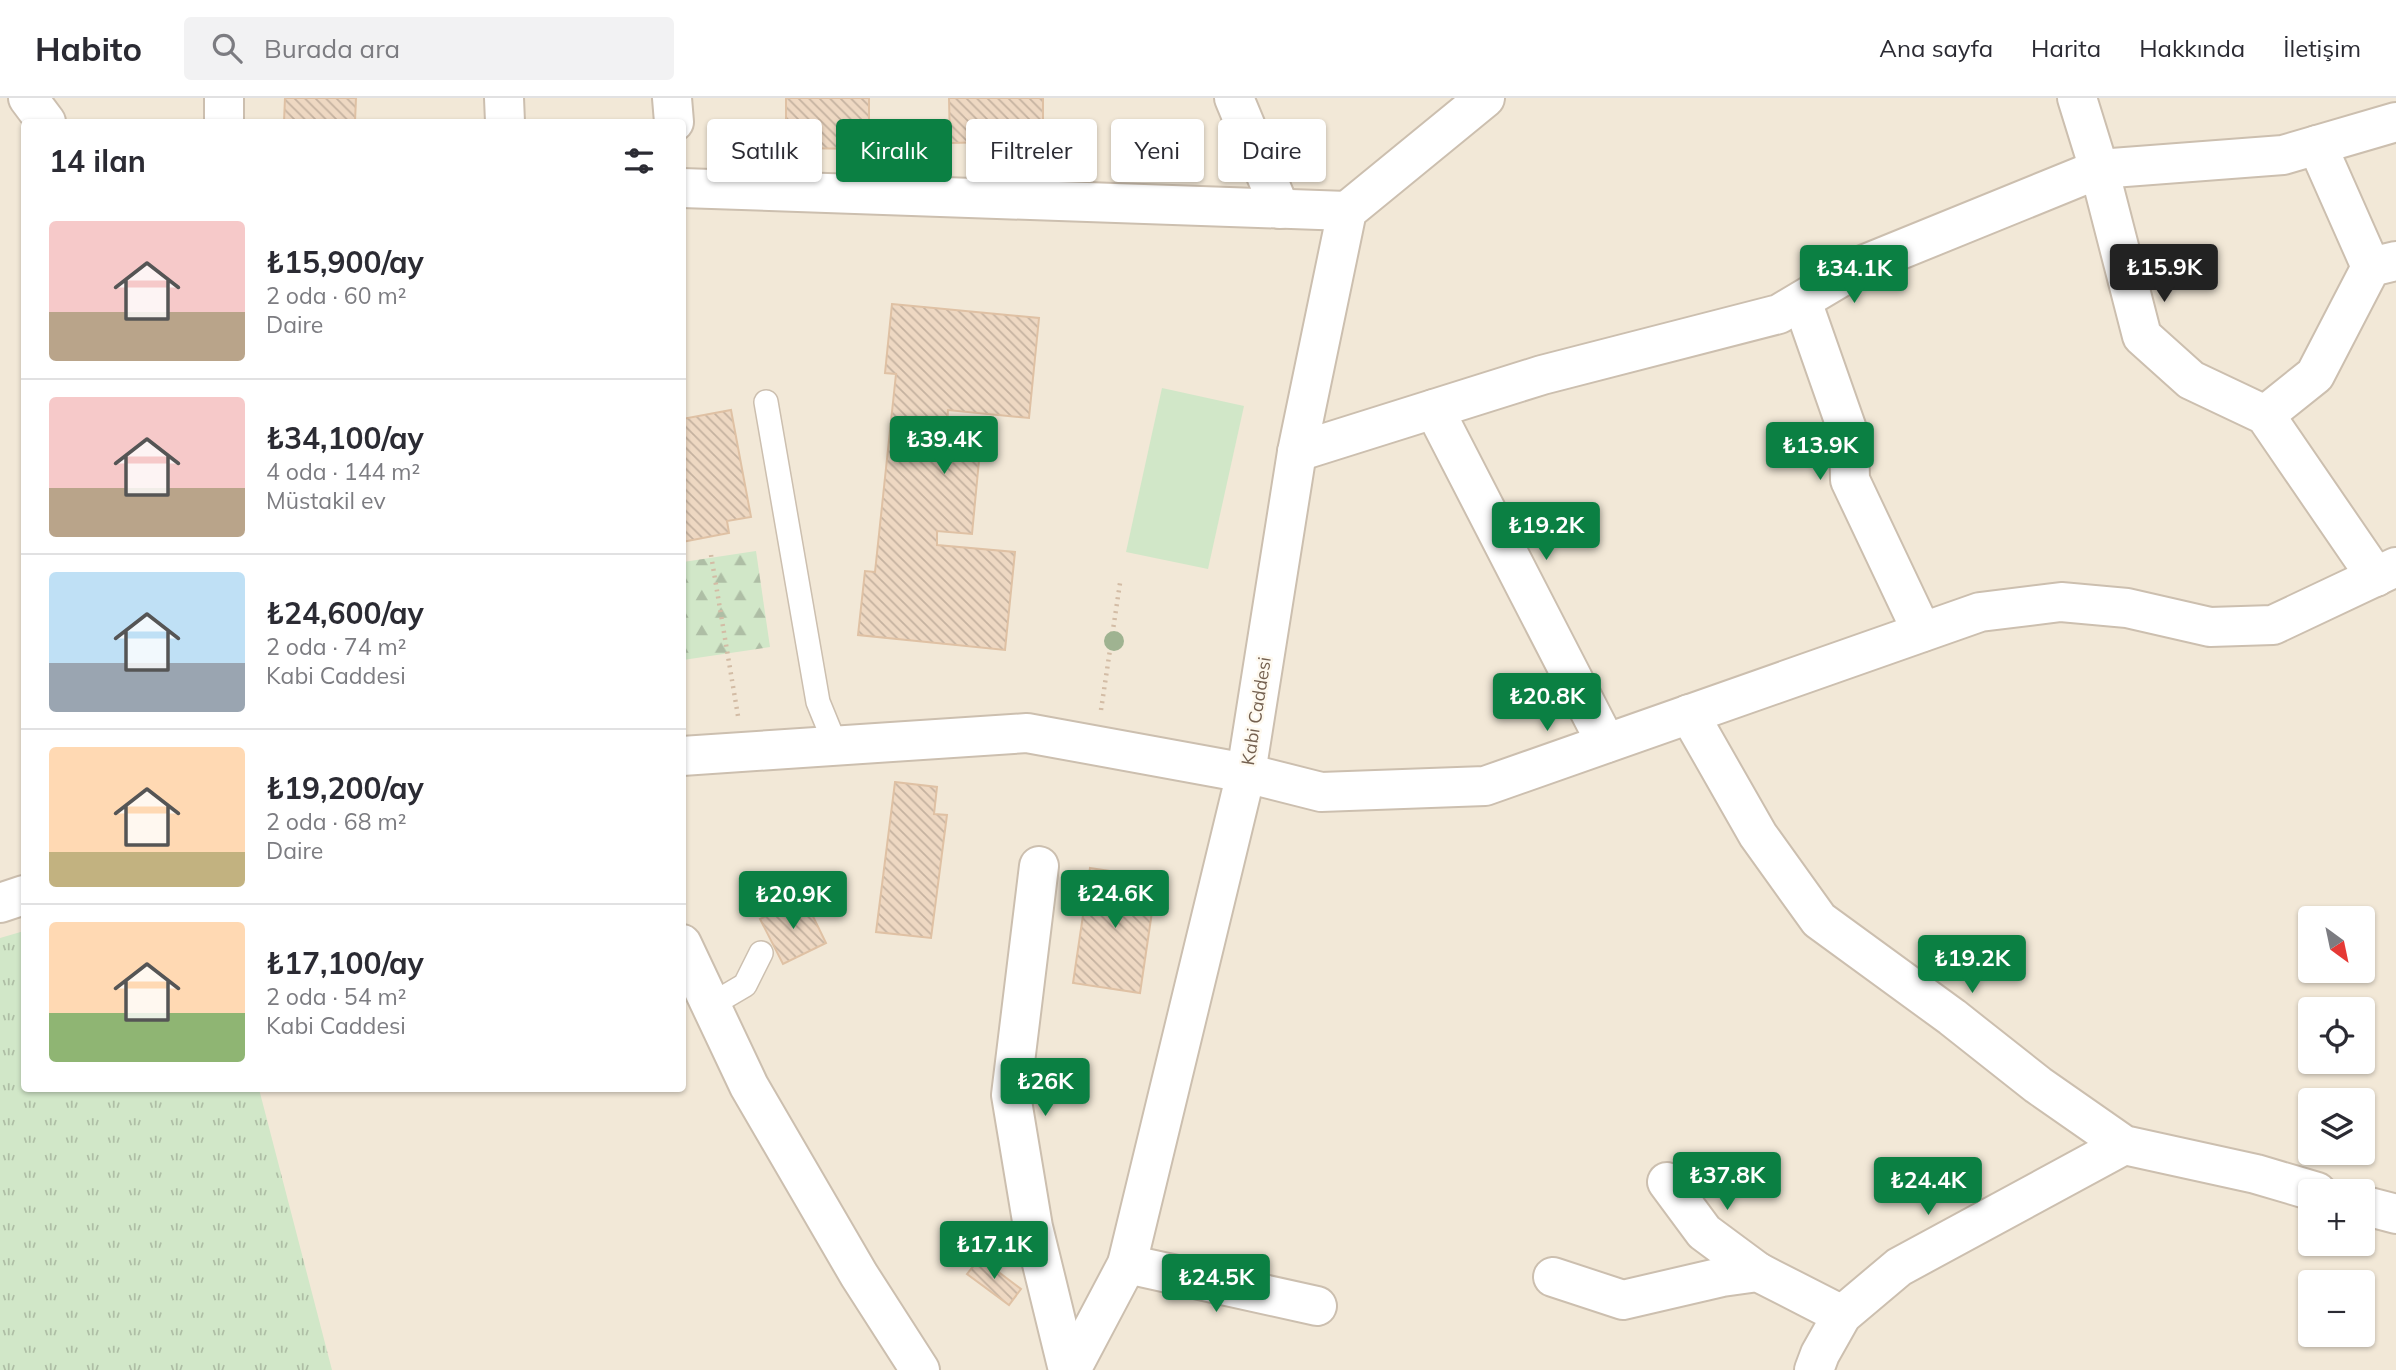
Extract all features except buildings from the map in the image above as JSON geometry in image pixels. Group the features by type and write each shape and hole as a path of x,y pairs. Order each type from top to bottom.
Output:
{"street":[{"path":"28,98 44,119"},
{"path":"224,98 224,119"},
{"path":"503,98 505,119"},
{"path":"672,98 674,119"},
{"path":"1234,98 1280,209"},
{"path":"686,188 1347,211 1485,98"},
{"path":"686,756 1027,733 1246,774 1321,792 1485,786 1980,612 2061,602 2127,608 2210,627 2273,625 2386,572 2264,415 2190,380 2141,336 2099,169 2077,98"},
{"path":"1297,452 1542,375 1779,314 1858,267 2099,169 2283,155 2396,122"},
{"path":"2264,415 2315,375 2384,264 2317,145"},
{"name":"Kabi Caddesi","path":"1069,1370 1128,1264 1246,774 1297,452 1347,211"},
{"path":"1802,301 1849,435 1850,480 1922,632"},
{"path":"1434,409 1606,743"},
{"path":"1689,714 1758,835 1819,920 1952,1017 2038,1085 2124,1145 2256,1174 2298,1186"},
{"path":"1039,866 1012,1095 1033,1227 1069,1370"},
{"path":"0,903 21,896"},
{"path":"686,952 749,1086 859,1275 919,1370"},
{"path":"1814,1370 1842,1315 1899,1266 2124,1145"},
{"path":"1667,1182 1704,1232 1758,1272 1842,1315"},
{"path":"2375,1208 2396,1214"},
{"path":"1128,1264 1317,1306"},
{"path":"1553,1277 1623,1300 1722,1277 1758,1272"}],"lane":[{"path":"766,402 818,702 836,746"},
{"path":"711,1005 745,985 761,953"}],"path":[{"path":"711,555 744,752"},
{"path":"1097,746 1120,583"}],"shaded area":[{"path":"0,98 2396,98 2396,1370 0,1370"}],"green space":[{"path":"1162,388 1244,406 1208,569 1126,552"},
{"path":"756,551 770,647 686,660 686,562"},
{"path":"21,932 21,1092 260,1092 332,1370 0,1370 0,938"}]}
